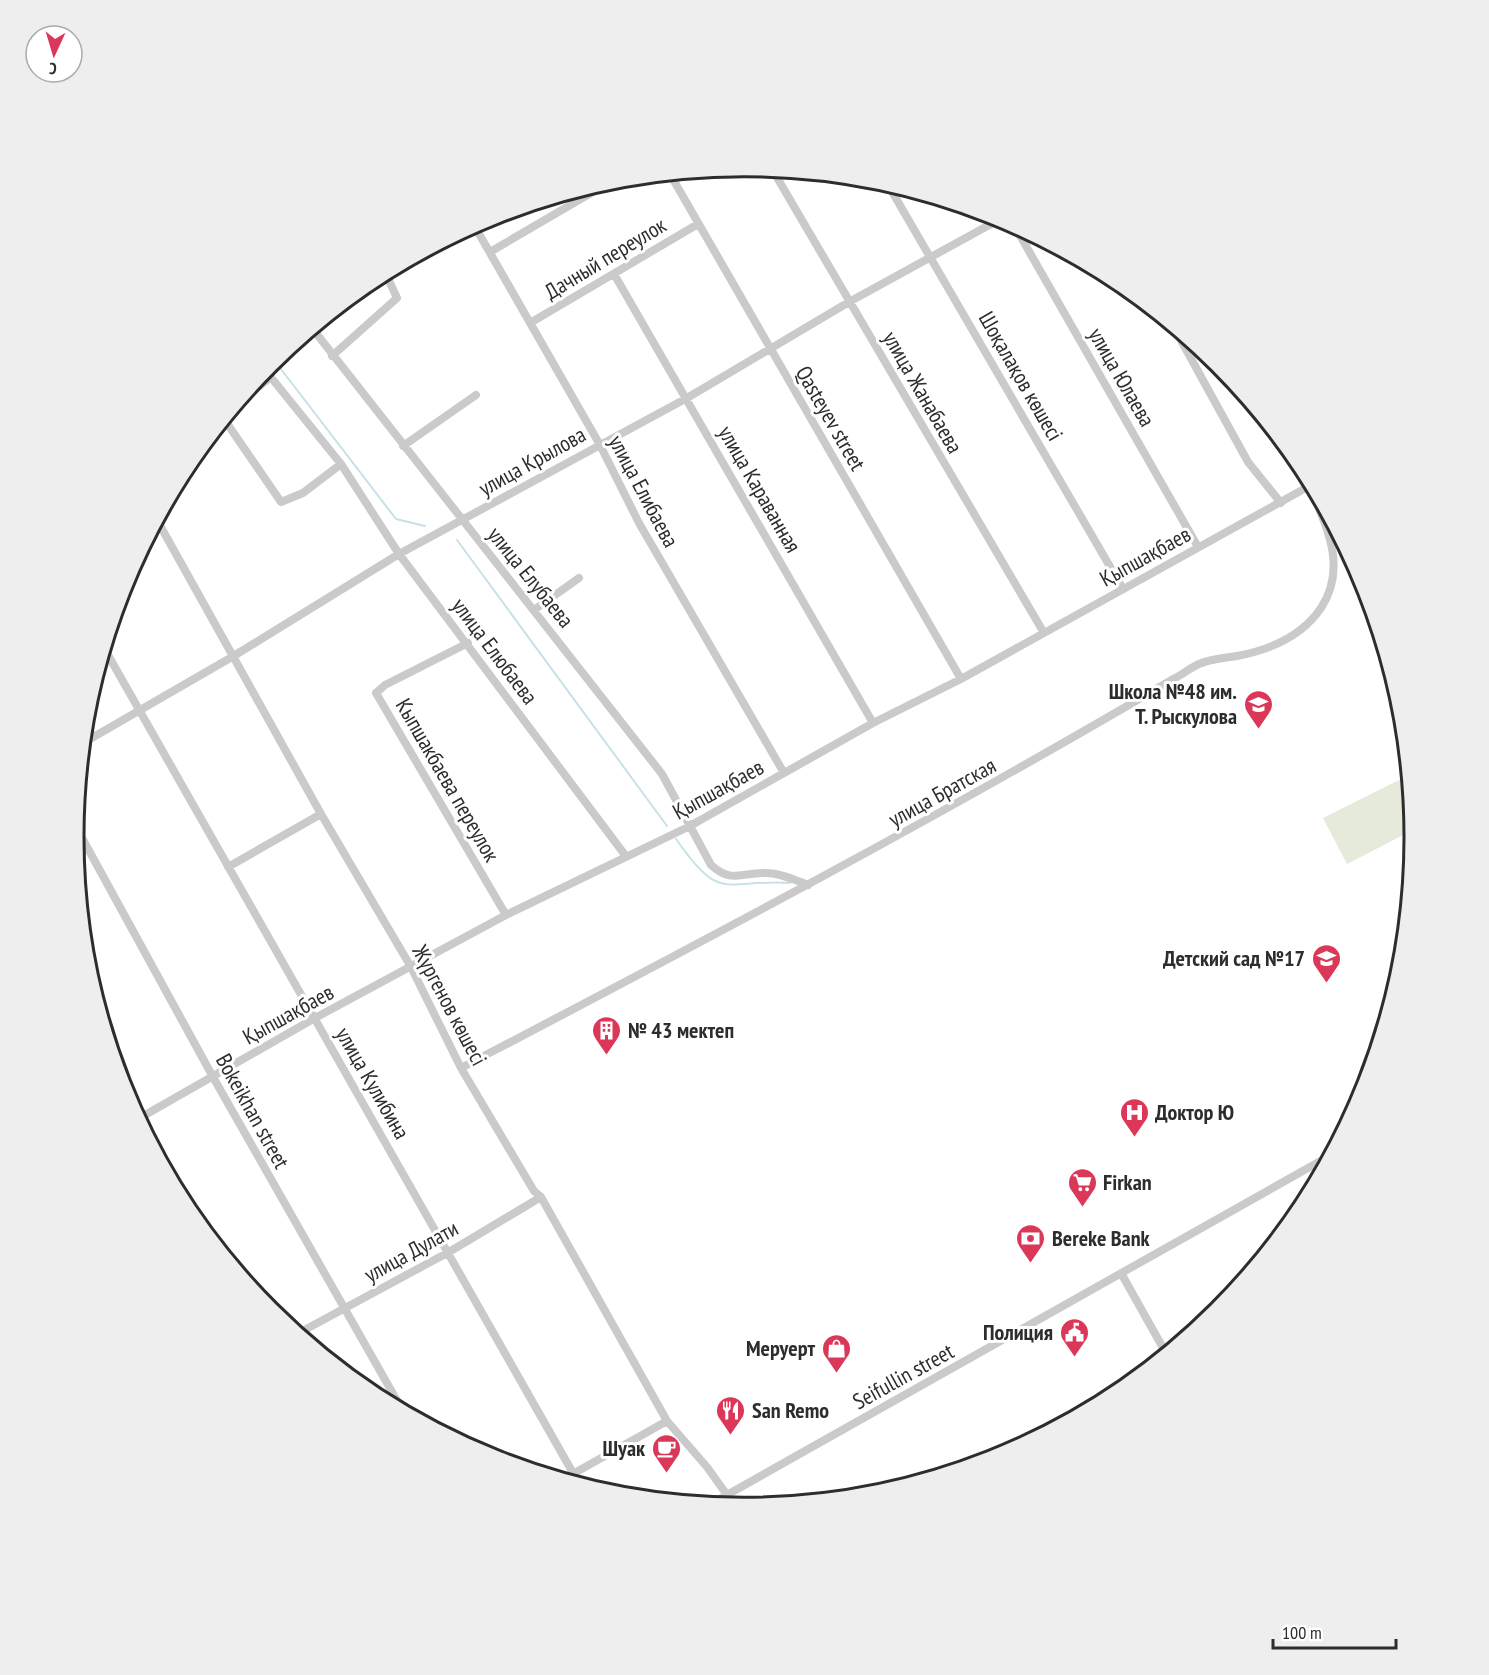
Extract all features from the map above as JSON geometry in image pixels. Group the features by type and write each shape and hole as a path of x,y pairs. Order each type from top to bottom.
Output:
{"street":[{"name":"улица Жанабаева","path":"777,178 1044,633"},
{"name":"Qasteyev street","path":"674,181 961,679"},
{"name":"Шоқалақов көшесі","path":"894,195 1123,589"},
{"path":"490,252 583,198"},
{"name":"Дачный переулок","path":"530,323 698,224"},
{"name":"улица Крылова","path":"92,738 232,657 399,554 687,398 849,302 990,224"},
{"name":"улица Елибаева","path":"479,233 600,445 639,522 784,773"},
{"name":"улица Юлаева","path":"1021,238 1198,547"},
{"name":"улица Караванная","path":"614,274 873,723"},
{"path":"332,356 397,298 389,281"},
{"name":"улица Елубаева","path":"317,335 662,774 688,827 711,865 722,875 734,877 767,873 808,885"},
{"path":"1183,343 1248,462 1281,503"},
{"name":"улица Елюбаева","path":"271,377 341,464 399,554 625,855"},
{"path":"404,446 476,395"},
{"path":"228,425 281,502 303,493 341,464"},
{"name":"Қыпшақбаев","path":"145,1115 315,1018 506,915 625,855 688,827 873,723 961,679 1305,488"},
{"name":"улица Братская","path":"461,1068 808,885 1021,769 1201,663 1262,651 1305,628 1321,608 1332,587 1333,543 1325,523"},
{"name":"Жүргенов көшесі","path":"161,528 321,814 411,967 461,1068 534,1191 541,1197 667,1421 707,1467 727,1496"},
{"path":"534,610 579,578"},
{"name":"Кыпшакбаева переулок","path":"468,643 385,685 376,693 506,915"},
{"name":"улица Кулибина","path":"110,658 573,1473"},
{"path":"228,867 321,814"},
{"name":"Bokeikhan street","path":"84,842 213,1077 395,1398"},
{"name":"Seifullin street","path":"724,1498 1321,1161"},
{"name":"улица Дулати","path":"305,1330 449,1252 541,1197"},
{"path":"1121,1273 1163,1348"},
{"path":"573,1473 667,1421"}],"shaded area":[{"path":"1402,778 1405,834 1347,864 1323,818"}],"waterway":[{"path":"280,368 396,519 425,526"},
{"path":"457,540 667,826"},
{"path":"676,839 703,873 714,880 725,884 790,883"}],"place":[{"name":"Школа №48 им. Т. Рыскулова","path":"1258,730"},
{"name":"Детский сад №17","path":"1326,984"},
{"name":"№ 43 мектеп","path":"607,1056"},
{"name":"Доктор Ю","path":"1134,1138"},
{"name":"Firkan","path":"1082,1208"},
{"name":"Bereke Bank","path":"1031,1264"},
{"name":"Полиция","path":"1074,1358"},
{"name":"Меруерт","path":"836,1374"},
{"name":"San Remo","path":"731,1436"},
{"name":"Шуак","path":"666,1474"}]}
